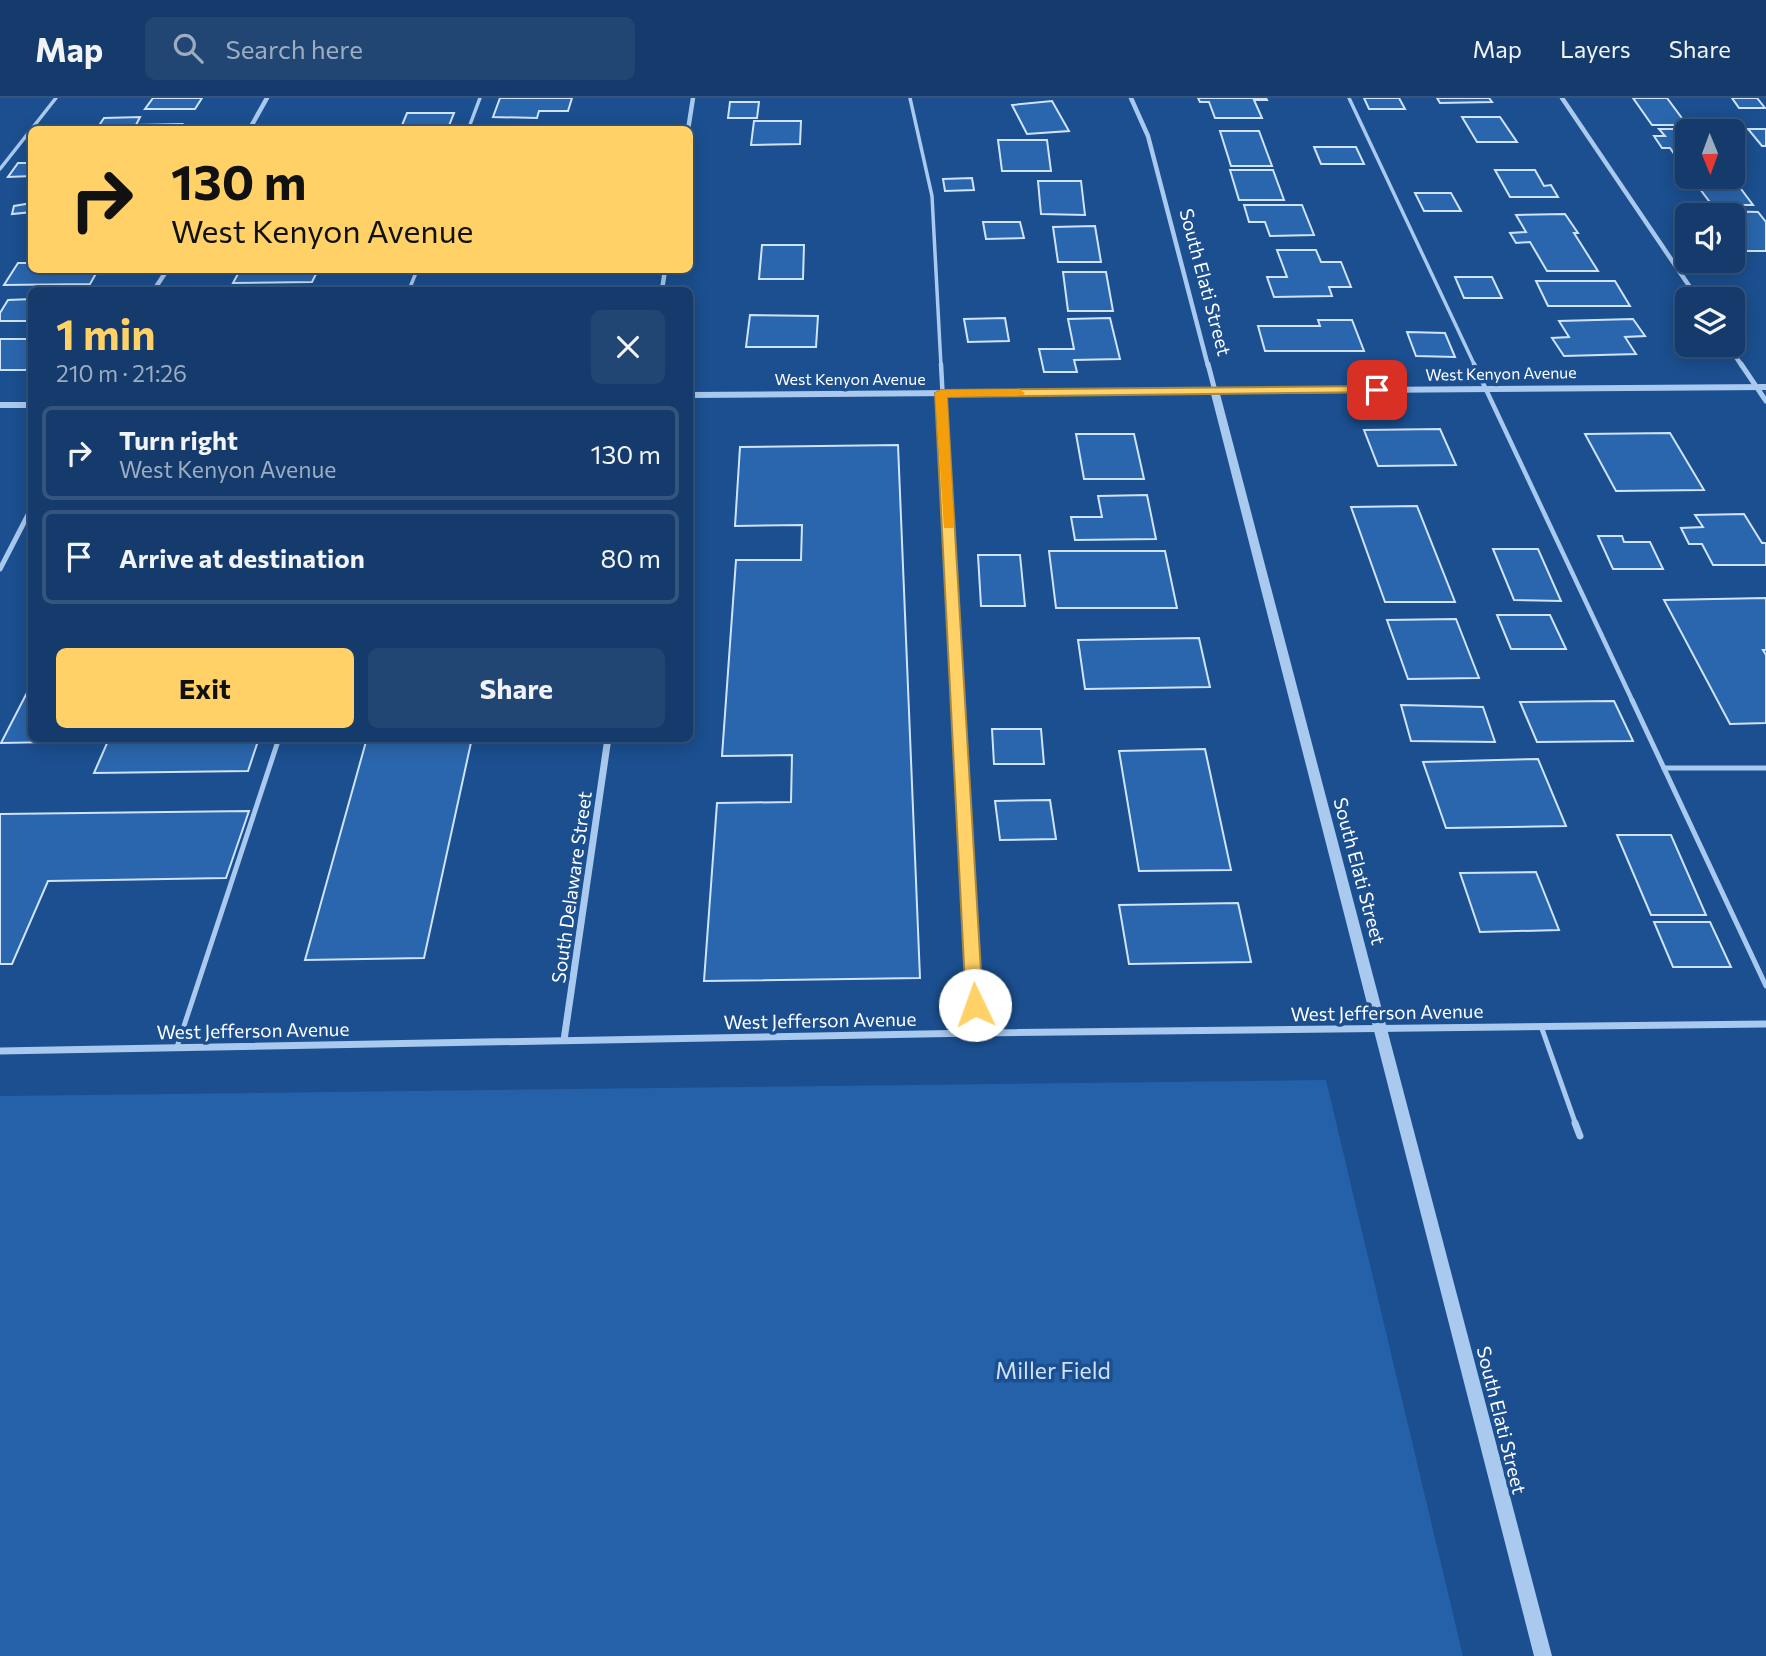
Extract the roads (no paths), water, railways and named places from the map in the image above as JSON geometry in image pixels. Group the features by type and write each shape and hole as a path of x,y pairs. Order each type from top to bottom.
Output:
{"street":[{"path":"251,126 267,98"},
{"path":"689,126 693,98"},
{"name":"South Elati Street","path":"1131,98 1147,136 1215,391 1543,1656"},
{"path":"1562,98 1690,287"},
{"path":"1737,357 1761,387 1766,401"},
{"name":"West Kenyon Avenue","path":"693,395 1761,387"},
{"path":"0,405 28,405"},
{"path":"0,569 28,515"},
{"name":"South Delaware Street","path":"564,1040 607,742"},
{"name":"West Jefferson Avenue","path":"0,1051 976,1033 1766,1024"}],"lane":[{"path":"34,126 56,98"},
{"path":"470,126 480,98"},
{"path":"910,98 932,196 976,1033"},
{"path":"1349,98 1766,986"},
{"path":"0,169 28,134"},
{"path":"177,1047 278,742"},
{"path":"1664,768 1766,768"},
{"path":"1541,1026 1580,1136"}],"park label":[{"name":"Miller Field","path":"1053,1370"}]}
